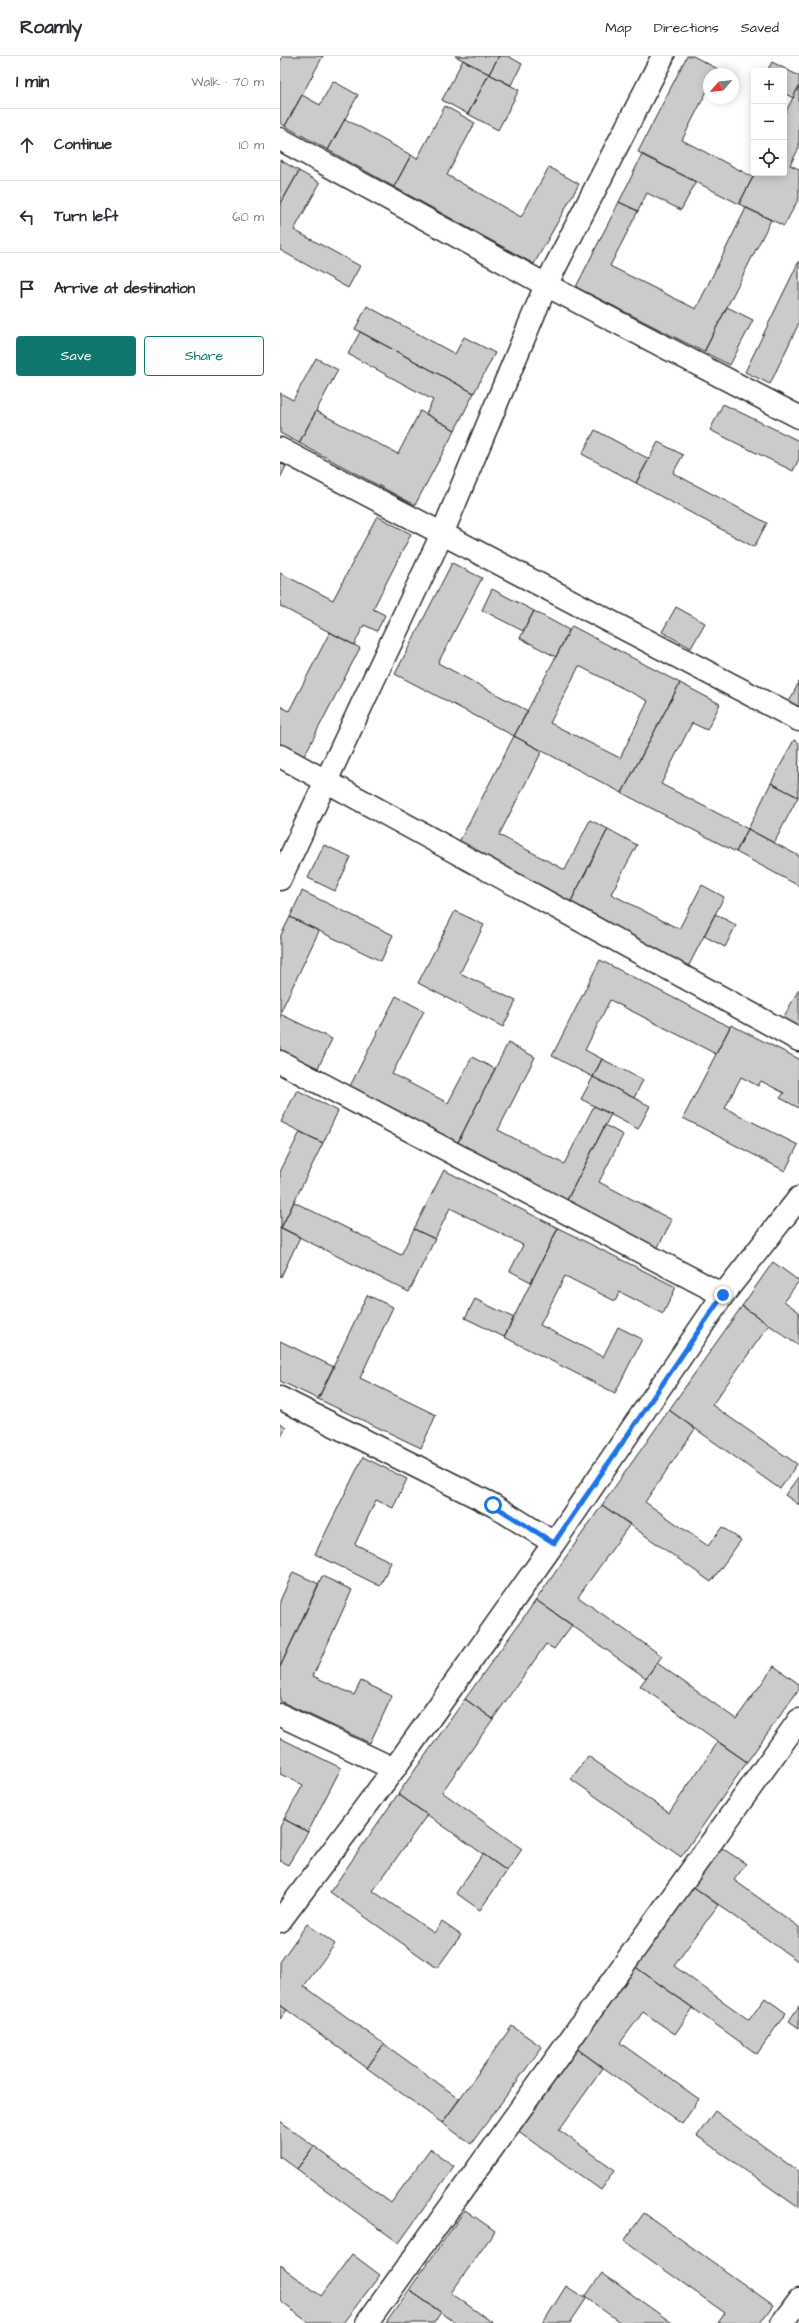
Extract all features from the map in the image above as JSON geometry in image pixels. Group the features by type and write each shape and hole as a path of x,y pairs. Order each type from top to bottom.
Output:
{"street":[{"path":"280,879 328,781 442,534 546,285 663,56"},
{"path":"280,139 546,285 799,417"},
{"path":"280,449 799,720"},
{"path":"280,756 799,1040"},
{"path":"280,1062 723,1295"},
{"path":"280,1921 394,1769 554,1543 723,1295 799,1198"},
{"path":"280,1398 493,1505 554,1543"},
{"path":"280,1716 394,1769"},
{"path":"367,2323 799,1720"},
{"path":"782,2323 799,2300"}],"building":[{"path":"283,56 323,56 285,126 280,123 280,62"},
{"path":"455,56 499,56 489,74"},
{"path":"499,56 508,56 522,64 511,85 489,74"},
{"path":"687,56 693,56 716,68 703,68 703,99 682,140 753,177 739,204 638,152"},
{"path":"463,60 489,74 468,114 442,100"},
{"path":"772,62 784,68 769,68"},
{"path":"787,70 799,76 799,86 793,98 787,95"},
{"path":"489,74 519,90 498,130 468,114"},
{"path":"333,81 358,95 328,150 285,126 302,95 320,105"},
{"path":"799,86 799,148 790,165 799,169 799,198 784,226 739,204 753,176 787,176 787,109"},
{"path":"445,106 475,123 447,175 521,217 549,167 579,184 534,264 394,187 411,155 417,159"},
{"path":"345,119 411,155 394,187 328,150"},
{"path":"642,155 696,182 681,210 647,193 638,211 619,202"},
{"path":"280,160 299,171 280,205"},
{"path":"299,171 320,183 294,230 360,266 348,288 280,250 280,205"},
{"path":"619,202 638,211 610,266 696,309 746,208 771,220 704,352 576,287"},
{"path":"799,261 799,323 770,384 745,372"},
{"path":"367,306 455,354 464,337 495,353 474,393 355,329"},
{"path":"727,307 753,320 730,365 704,352"},
{"path":"360,332 474,393 455,430 426,414 433,400 348,354"},
{"path":"316,358 338,370 299,443 280,433 280,393 293,400"},
{"path":"723,404 799,441 799,459 793,471 710,430"},
{"path":"316,411 398,454 420,411 455,430 415,505 299,443"},
{"path":"595,430 649,459 636,483 582,454"},
{"path":"658,442 683,455 673,473 767,523 754,547 636,483"},
{"path":"280,463 286,466 280,478"},
{"path":"377,516 411,534 373,609 385,615 377,631 364,625 354,645 280,606 280,573 333,600"},
{"path":"452,563 482,578 438,663 528,711 514,736 395,674"},
{"path":"492,589 534,611 523,631 482,610"},
{"path":"676,607 705,623 691,648 662,632"},
{"path":"534,611 569,630 556,657 520,638"},
{"path":"572,626 680,683 622,793 514,736","holes":["579,666 648,701 620,758 550,723"]},
{"path":"330,632 360,648 302,760 280,749 280,706 289,711"},
{"path":"799,682 799,707 789,702"},
{"path":"680,683 720,704 707,730 692,723 661,784 748,829 736,852 622,793"},
{"path":"514,736 542,751 499,835 565,870 590,820 608,829 568,907 456,848"},
{"path":"794,740 799,743 798,797 771,783"},
{"path":"771,783 798,797 774,843 748,829"},
{"path":"608,829 637,845 611,894 679,929 702,885 724,897 687,969 568,907"},
{"path":"748,829 799,856 799,886 736,852"},
{"path":"324,845 351,857 335,891 308,878"},
{"path":"302,891 393,935 381,961 290,917"},
{"path":"455,911 484,925 460,973 516,1001 503,1027 418,983"},
{"path":"715,914 736,925 725,947 704,936"},
{"path":"290,917 319,931 280,1013 280,937"},
{"path":"600,960 730,1027 716,1054 610,1000 585,1050 602,1059 593,1077 552,1056"},
{"path":"799,989 799,1032 781,1022"},
{"path":"396,996 424,1011 392,1074 448,1103 472,1057 495,1069 456,1146 348,1090"},
{"path":"280,1014 332,1039 318,1068 280,1050"},
{"path":"731,1025 799,1059 799,1108 780,1098 784,1093 761,1081 758,1086 741,1077 725,1108 798,1145 785,1171 683,1118"},
{"path":"508,1043 535,1057 498,1130 564,1164 594,1106 611,1114 566,1202 456,1146"},
{"path":"602,1059 643,1080 634,1098 593,1077"},
{"path":"593,1077 650,1106 638,1129 581,1099"},
{"path":"297,1090 338,1111 323,1143 281,1122"},
{"path":"605,1125 623,1135 599,1182 672,1220 657,1249 566,1202"},
{"path":"300,1132 323,1143 281,1228 280,1172"},
{"path":"444,1170 558,1228 531,1282 510,1271 523,1245 450,1208 435,1239 414,1229"},
{"path":"294,1202 401,1255 414,1229 435,1239 409,1292 281,1228"},
{"path":"280,1227 300,1237 281,1277 280,1276"},
{"path":"558,1228 676,1287 663,1314 620,1292 615,1301 565,1276 540,1325 603,1357 618,1327 642,1339 615,1393 504,1337"},
{"path":"773,1262 799,1281 784,1301 799,1312 799,1346 742,1306"},
{"path":"367,1295 393,1307 360,1378 436,1415 421,1448 318,1399"},
{"path":"475,1299 514,1318 504,1337 465,1318"},
{"path":"742,1306 769,1325 712,1405 797,1464 780,1489 669,1410"},
{"path":"280,1341 334,1367 318,1399 280,1381"},
{"path":"669,1410 695,1429 645,1502 708,1546 722,1527 741,1540 711,1582 602,1505"},
{"path":"280,1423 286,1427 280,1439"},
{"path":"363,1457 407,1479 393,1508 376,1500 355,1544 391,1562 380,1586 315,1554"},
{"path":"799,1476 799,1505 785,1495"},
{"path":"602,1505 630,1524 578,1597 662,1656 646,1678 536,1600"},
{"path":"293,1572 319,1584 280,1667 280,1601"},
{"path":"322,1576 352,1590 313,1676 354,1695 361,1681 392,1696 370,1743 280,1701 280,1667"},
{"path":"536,1600 572,1625 554,1649 546,1644 493,1719 465,1699"},
{"path":"657,1663 736,1719 774,1666 799,1684 799,1689 747,1762 640,1686"},
{"path":"465,1699 493,1719 442,1792 522,1849 507,1871 398,1794"},
{"path":"280,1738 341,1768 308,1832 284,1819 303,1785 280,1774"},
{"path":"718,1742 747,1762 681,1857 571,1779 588,1756 669,1813"},
{"path":"398,1794 427,1815 373,1891 434,1933 442,1922 461,1935 437,1968 330,1892"},
{"path":"284,1819 308,1832 288,1865 280,1861 280,1827"},
{"path":"719,1846 746,1864 734,1880 799,1927 799,1962 691,1885"},
{"path":"483,1854 507,1871 480,1910 456,1893"},
{"path":"691,1885 718,1905 674,1966 749,2020 765,1998 786,2013 757,2054 634,1966"},
{"path":"307,1924 335,1944 304,1986 384,2044 367,2068 280,2005 280,1962"},
{"path":"634,1966 693,2008 675,2034 643,2012 620,2043 699,2099 682,2124 576,2048"},
{"path":"280,2005 287,2010 280,2019"},
{"path":"799,2006 799,2028 789,2021"},
{"path":"512,2026 542,2047 471,2144 442,2123"},
{"path":"384,2044 460,2099 442,2123 367,2068"},
{"path":"576,2048 603,2068 559,2130 615,2170 601,2190 517,2130"},
{"path":"715,2111 799,2172 799,2208 697,2136"},
{"path":"280,2121 314,2146 297,2169 280,2156"},
{"path":"314,2146 391,2203 430,2149 454,2166 399,2243 297,2169"},
{"path":"465,2210 495,2231 451,2293 493,2323 456,2323 409,2290"},
{"path":"644,2213 773,2305 760,2323 718,2323 725,2313 624,2241"},
{"path":"352,2254 380,2275 343,2323 309,2323 280,2301 280,2265 321,2296"},
{"path":"602,2273 672,2323 621,2323 585,2297"},
{"path":"566,2286 586,2299 570,2323 543,2323"},
{"path":"409,2290 441,2312 434,2323 386,2323"}],"route":[{"path":"493,1505 554,1543 723,1295"}]}
